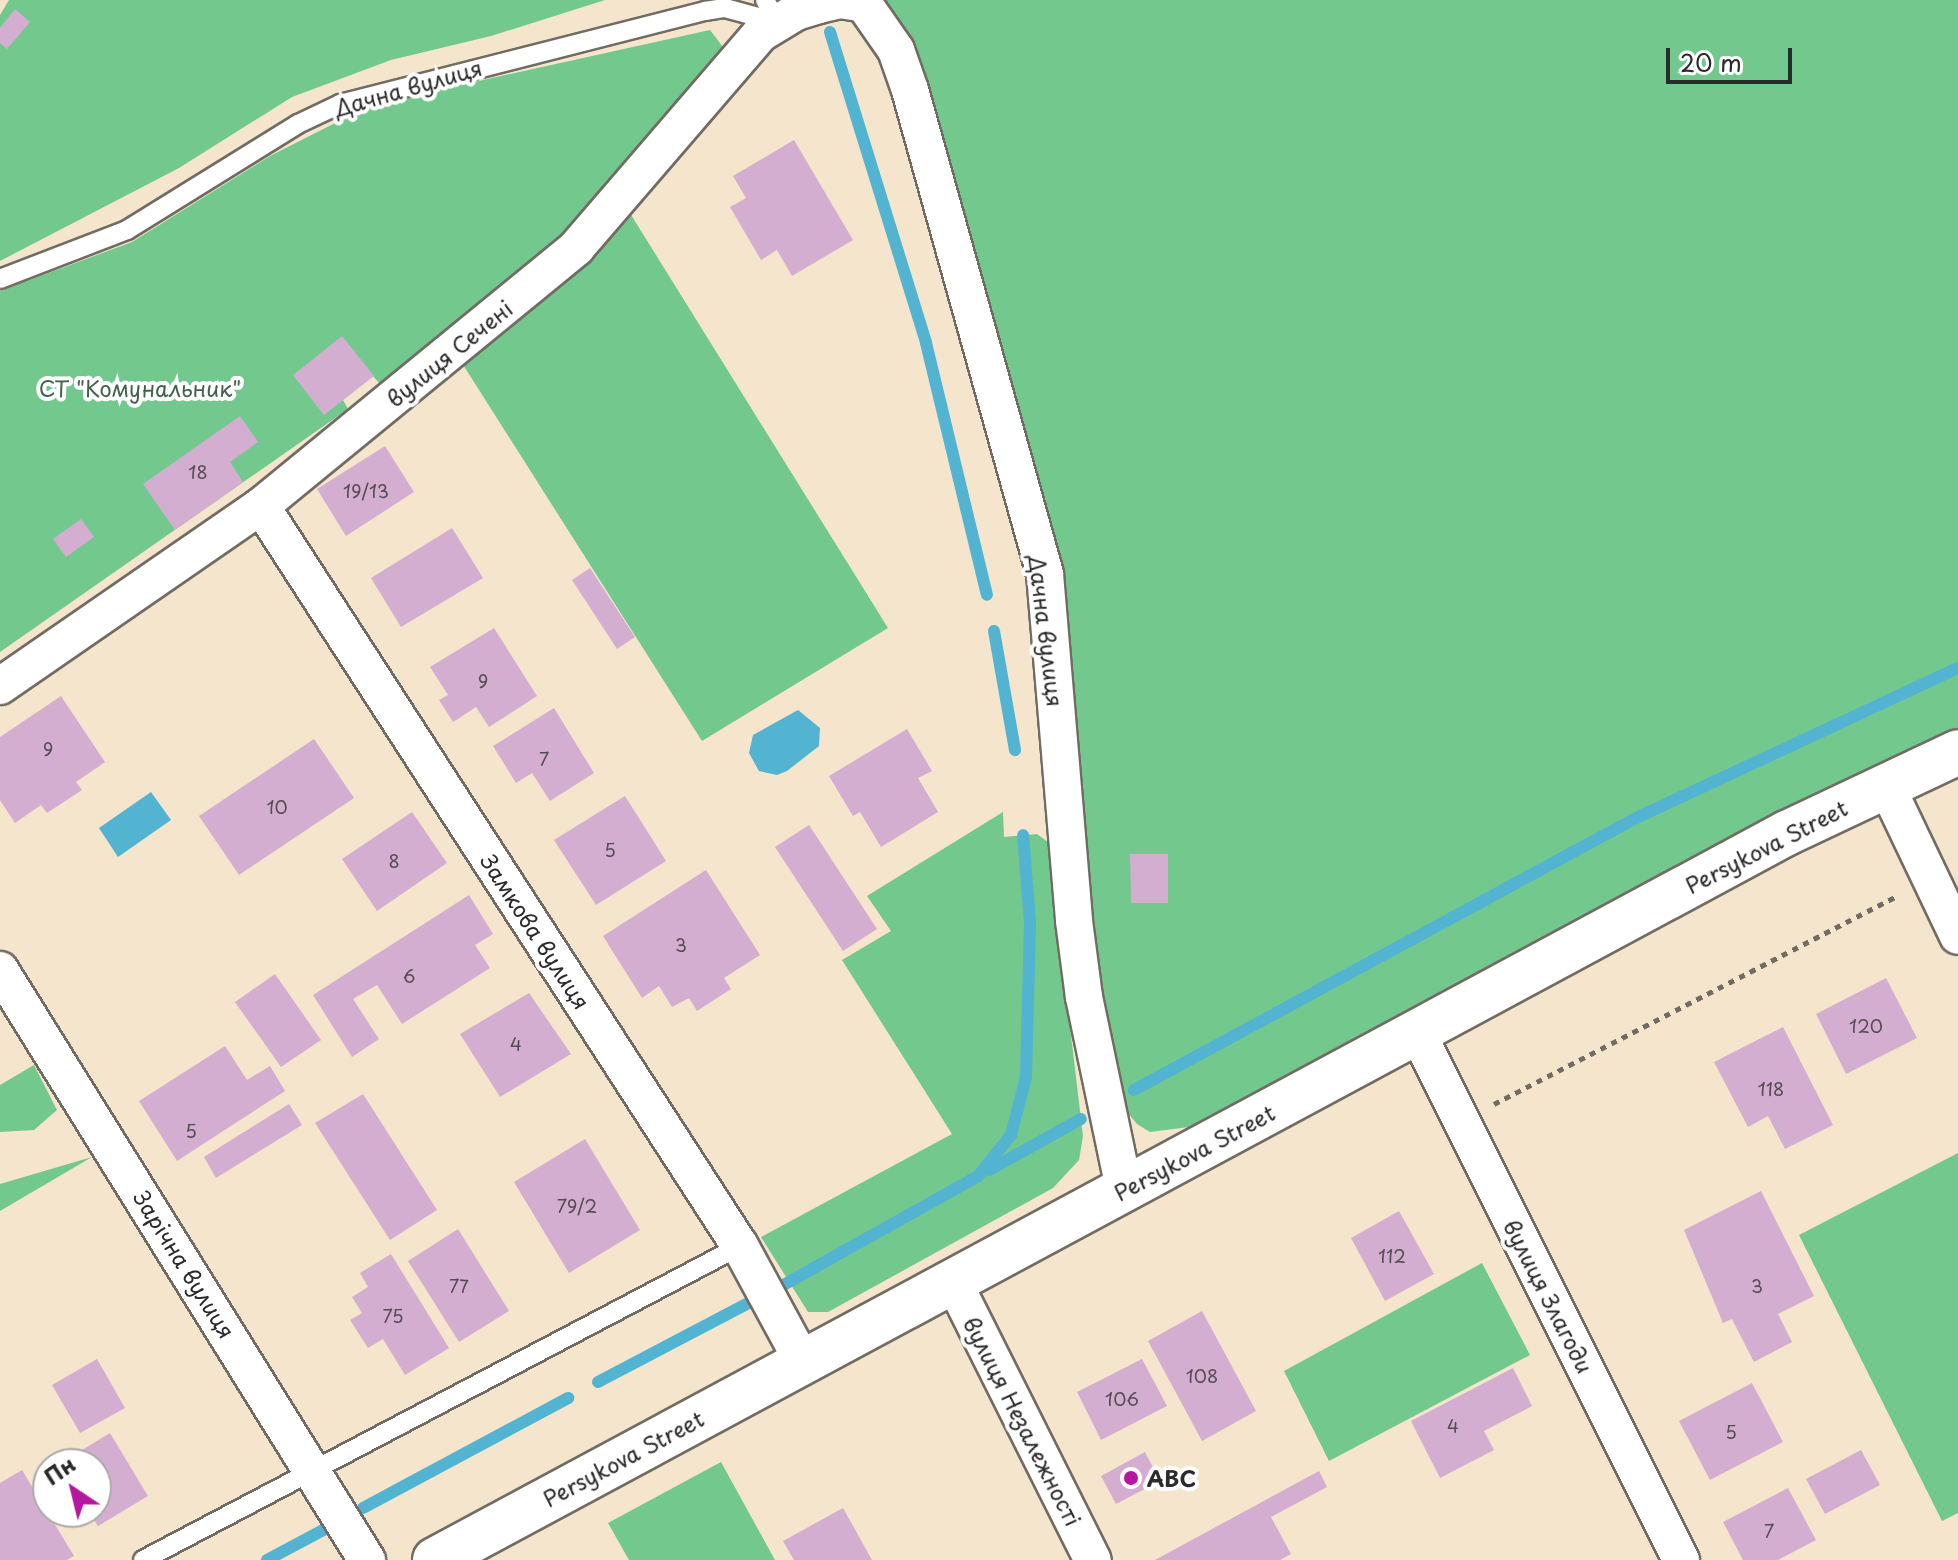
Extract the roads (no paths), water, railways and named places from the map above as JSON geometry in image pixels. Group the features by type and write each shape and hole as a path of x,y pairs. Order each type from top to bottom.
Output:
{"main road":[{"name":"Persykova Street","path":"435,1560 1417,1032 1886,785 1958,752"}],"street":[{"name":"вулиця Сечені","path":"0,686 261,506 576,248 748,47 771,11 840,0 864,2"},
{"name":"Дачна вулиця","path":"864,2 896,50 910,90 1045,574 1074,921 1084,997 1124,1189"},
{"name":"Замкова вулиця","path":"261,506 740,1246 803,1362"},
{"path":"1886,785 1958,936"},
{"name":"Зарічна вулиця","path":"0,970 367,1560"},
{"name":"вулиця Злагоди","path":"1417,1032 1681,1560"},
{"name":"вулиця Незалежності","path":"953,1281 1093,1560"}],"lane":[{"name":"Дачна вулиця","path":"0,279 127,230 298,124 340,104 705,11 771,11"},
{"path":"143,1560 740,1246"}],"water":[{"path":"798,710 820,728 819,746 787,771 777,775 759,771 749,753 753,735"},
{"path":"151,792 171,820 118,857 99,828"}],"waterway":[{"path":"830,32 926,343 987,595"},
{"path":"994,631 1015,750"},
{"path":"1134,1090 1636,818 1958,668"},
{"path":"778,1288 978,1176 1011,1135 1026,1077 1030,923 1023,835"},
{"path":"989,1170 1081,1119"},
{"path":"598,1382 752,1301"},
{"path":"363,1508 568,1398"},
{"path":"267,1560 325,1529"}],"place":[{"name":"ABC","path":"1131,1478"}],"park label":[{"name":"СТ \"Комунальник\"","path":"140,388"}]}
